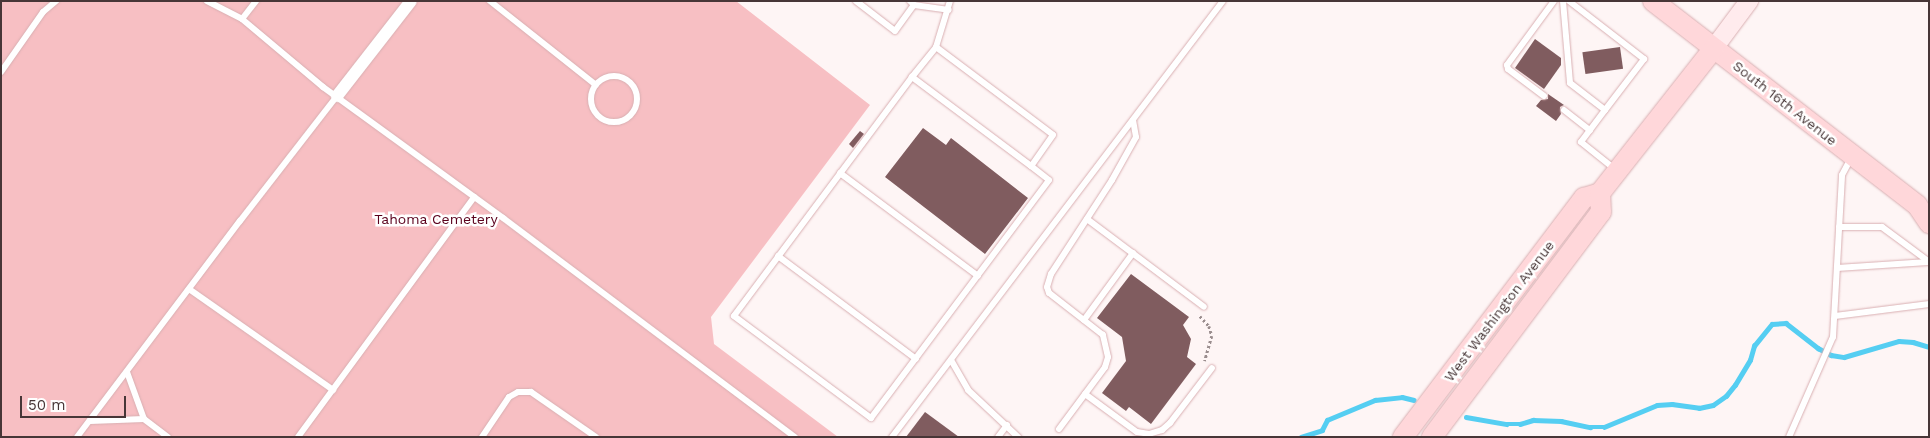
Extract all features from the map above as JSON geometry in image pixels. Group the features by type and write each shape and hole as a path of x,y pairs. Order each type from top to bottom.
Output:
{"main road":[{"name":"South 16th Avenue","path":"1653,1 1923,207 1929,223"},
{"name":"West Washington Avenue","path":"1403,437 1584,198 1600,192 1749,1"},
{"name":"West Washington Avenue","path":"1432,437 1600,212 1600,192"}],"street":[{"path":"337,96 411,1"}],"lane":[{"path":"1,72 43,12 56,1"},
{"path":"207,1 242,20 337,96 474,196 795,437"},
{"path":"242,20 256,1"},
{"path":"490,1 596,85"},
{"path":"856,1 895,31 912,3 949,10"},
{"path":"912,77 1049,180 871,418 734,316 912,77 936,47 949,10 950,1"},
{"path":"892,437 1223,1"},
{"path":"1544,96 1508,69 1507,65 1554,1"},
{"path":"1563,1 1570,83 1605,110"},
{"path":"1569,1 1644,59 1581,142 1617,170"},
{"path":"936,47 1053,135 1030,166"},
{"path":"616,76 630,82 637,96 633,111 621,120 607,120 601,117 593,106 592,98 596,85 608,77 616,76"},
{"path":"77,437 337,96"},
{"path":"1564,110 1590,130"},
{"path":"1059,429 1105,367 1108,357 1103,334 1049,293 1047,287 1052,274 1136,137 1133,120"},
{"path":"1789,437 1830,346 1835,316 1842,175 1853,155"},
{"path":"840,173 978,276"},
{"path":"298,437 474,196"},
{"path":"1087,219 1204,307"},
{"path":"1839,226 1882,227 1928,262"},
{"path":"1084,320 1133,254"},
{"path":"778,256 916,358"},
{"path":"1837,268 1928,262"},
{"path":"189,289 333,390"},
{"path":"1835,316 1929,304"},
{"path":"950,360 968,390 1018,437"},
{"path":"1085,394 1137,432 1149,434 1162,430 1170,423 1212,368"},
{"path":"127,372 144,419 168,437"},
{"path":"482,437 509,397 518,392 531,392 596,437"},
{"path":"90,422 144,419"},
{"path":"998,437 1007,425"}],"path":[{"path":"1204,307 1198,314 1209,326 1212,336 1204,363 1212,368"}],"green space":[{"name":"Tahoma Cemetery","path":"1,1 736,1 870,105 711,317 714,344 838,437 1,437"}],"building":[{"path":"1535,39 1561,58 1561,65 1544,89 1515,68"},
{"path":"1620,47 1623,69 1585,74 1582,52"},
{"path":"1548,94 1564,105 1560,107 1561,114 1556,121 1536,106 1541,100 1548,99"},
{"path":"923,128 946,145 951,138 1028,198 985,254 885,177"},
{"path":"860,131 864,134 853,148 849,144"},
{"path":"1131,274 1189,317 1183,325 1191,339 1187,357 1196,364 1151,424 1129,407 1126,411 1102,393 1126,361 1122,337 1097,318"},
{"path":"925,412 959,437 906,437"}],"waterway":[{"path":"1466,417 1506,424 1520,424 1533,420 1561,421 1590,427 1604,427 1657,405 1672,404 1699,408 1713,405 1726,396 1735,385 1750,360 1754,346 1772,324 1786,323 1818,348 1831,355 1844,357 1899,341 1913,342 1929,347"},
{"path":"1301,437 1322,430 1327,420 1375,400 1402,397 1414,400"}]}
